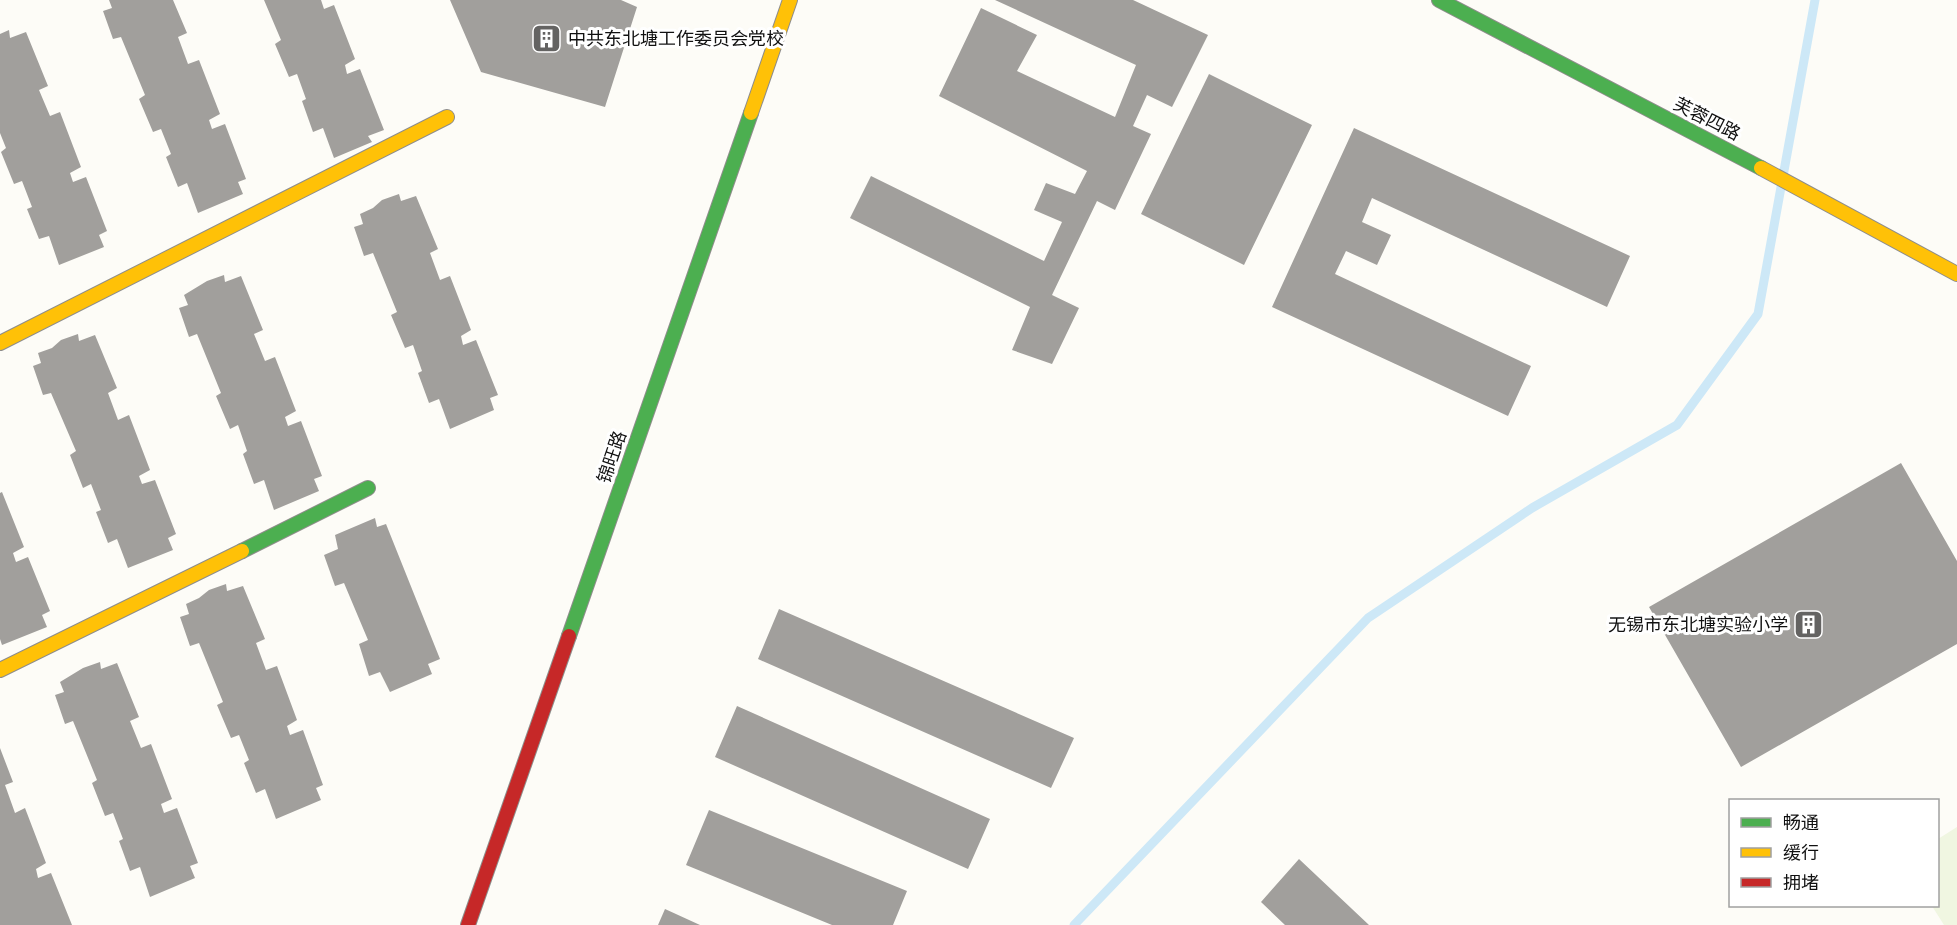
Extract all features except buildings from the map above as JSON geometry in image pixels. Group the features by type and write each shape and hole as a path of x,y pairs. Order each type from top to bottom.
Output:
{"street":[{"name":"锦旺路","path":"468,925 790,0"},
{"name":"芙蓉四路","path":"1439,0 1827,202 1957,274"},
{"path":"0,343 447,117"},
{"path":"0,670 368,488"}],"green space":[{"path":"1957,827 1957,925 1944,925 1933,907 1939,907 1939,838"}],"waterway":[{"path":"1074,925 1368,618 1532,508 1677,425 1758,314 1815,0"}],"traffic: fast":[{"path":"1439,0 1761,168"},
{"path":"569,636 751,113"},
{"path":"242,551 368,488"}],"traffic: slow":[{"path":"751,113 790,0"},
{"path":"0,343 447,117"},
{"path":"1761,168 1957,274"},
{"path":"0,670 242,551"}],"traffic: jam":[{"path":"468,925 569,636"}],"place":[{"name":"中共东北塘工作委员会党校","path":"547,39"},
{"name":"无锡市东北塘实验小学","path":"1809,625"}]}
